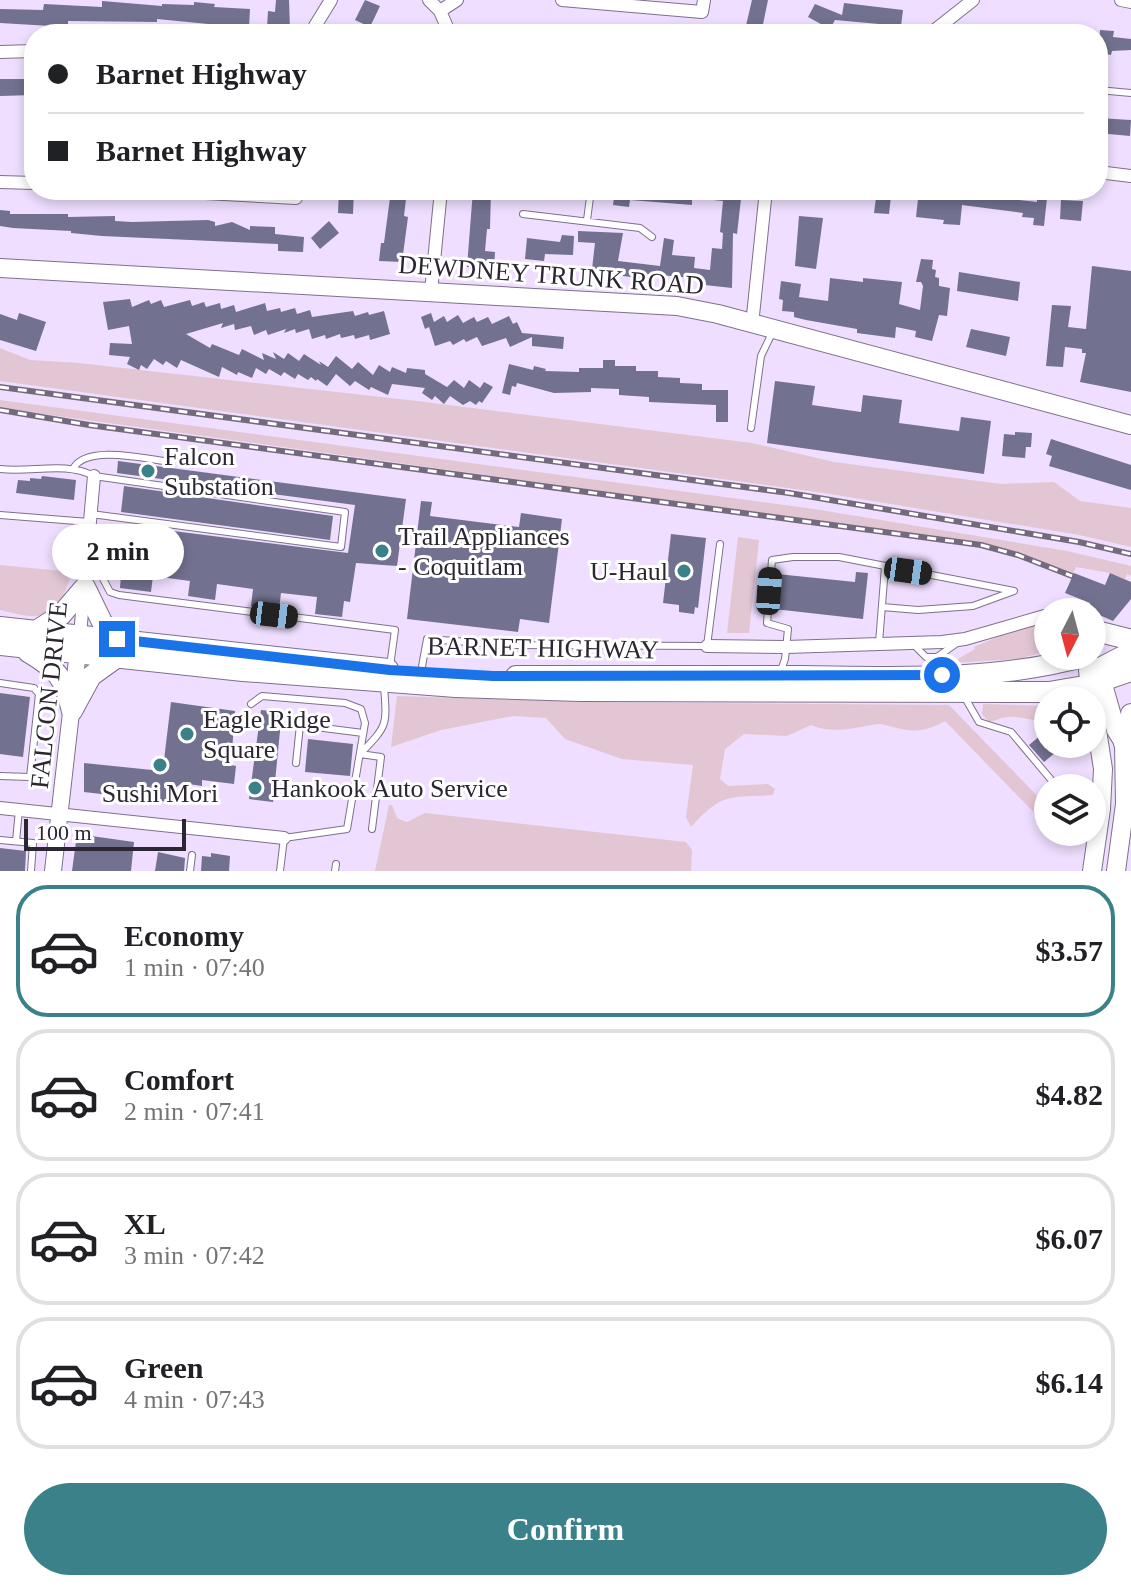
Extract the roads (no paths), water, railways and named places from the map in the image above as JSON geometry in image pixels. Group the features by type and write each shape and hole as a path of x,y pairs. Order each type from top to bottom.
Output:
{"main road":[{"name":"DEWDNEY TRUNK ROAD","path":"0,268 677,306 1131,425"},
{"path":"36,631 61,615 86,578"},
{"path":"72,711 91,676 116,649 86,578"},
{"name":"BARNET HIGHWAY","path":"0,627 36,631 78,645"},
{"path":"1106,635 1130,643"},
{"path":"1106,655 1130,643"},
{"name":"BARNET HIGHWAY","path":"0,645 21,648 78,645 566,691 1008,691 1034,694"},
{"path":"21,648 57,671 67,689 72,711"},
{"name":"BARNET HIGHWAY","path":"387,676 421,672 493,676 994,674 1034,666"},
{"path":"1106,666 1131,671"},
{"path":"1008,691 1070,670"},
{"name":"BARNET HIGHWAY","path":"1068,686 1084,670"},
{"path":"1094,670 1124,743 1128,788 1117,871"},
{"path":"1124,743 1130,731 1131,714"},
{"path":"1092,871 1094,846"}],"street":[{"path":"316,24 331,0"},
{"path":"429,0 440,11 446,24"},
{"path":"440,11 457,0"},
{"path":"562,0 702,12 704,0"},
{"path":"1121,0 1131,2"},
{"path":"942,24 967,2"},
{"path":"0,52 24,51"},
{"path":"1108,173 1131,176"},
{"path":"0,182 24,183"},
{"path":"431,292 440,200"},
{"path":"752,325 765,200"},
{"name":"FALCON DRIVE","path":"53,871 86,578 94,476"},
{"path":"707,646 786,647 960,640 1034,619"},
{"path":"0,808 284,838"}],"lane":[{"path":"1108,91 1131,93"},
{"path":"587,220 590,200"},
{"path":"523,214 640,228 652,237"},
{"path":"751,428 761,356 773,330"},
{"path":"73,469 80,459 103,454 164,461"},
{"path":"0,469 73,469 94,476 345,512 341,547 89,518 0,515"},
{"path":"421,672 427,639 511,645 707,646 720,544"},
{"path":"779,676 788,629 767,623 772,560 839,557 1014,591 973,606 918,610 882,607"},
{"path":"879,643 885,567"},
{"path":"86,578 100,573 110,592 119,595 395,630 387,676 387,721 360,754"},
{"path":"0,683 34,688 39,694 30,777 0,776"},
{"path":"962,691 979,722 1011,732 1046,774"},
{"path":"251,704 262,696 345,703 361,709 365,723 347,829 284,838 280,871"},
{"path":"296,763 300,725 363,733"},
{"path":"360,754 381,757 372,829"},
{"path":"16,841 19,810"},
{"path":"0,840 33,843 31,871"},
{"path":"190,871 192,855"}],"railway":[{"path":"0,387 789,493 1079,542 1131,554"},
{"path":"0,410 89,425 981,545 1018,555 1072,576"}],"place":[{"name":"Falcon Substation","path":"148,471"},
{"name":"Trail Appliances - Coquitlam","path":"382,551"},
{"name":"U-Haul","path":"684,571"},
{"name":"Eagle Ridge Square","path":"187,734"},
{"name":"Sushi Mori","path":"160,765"},
{"name":"Hankook Auto Service","path":"255,788"}]}
